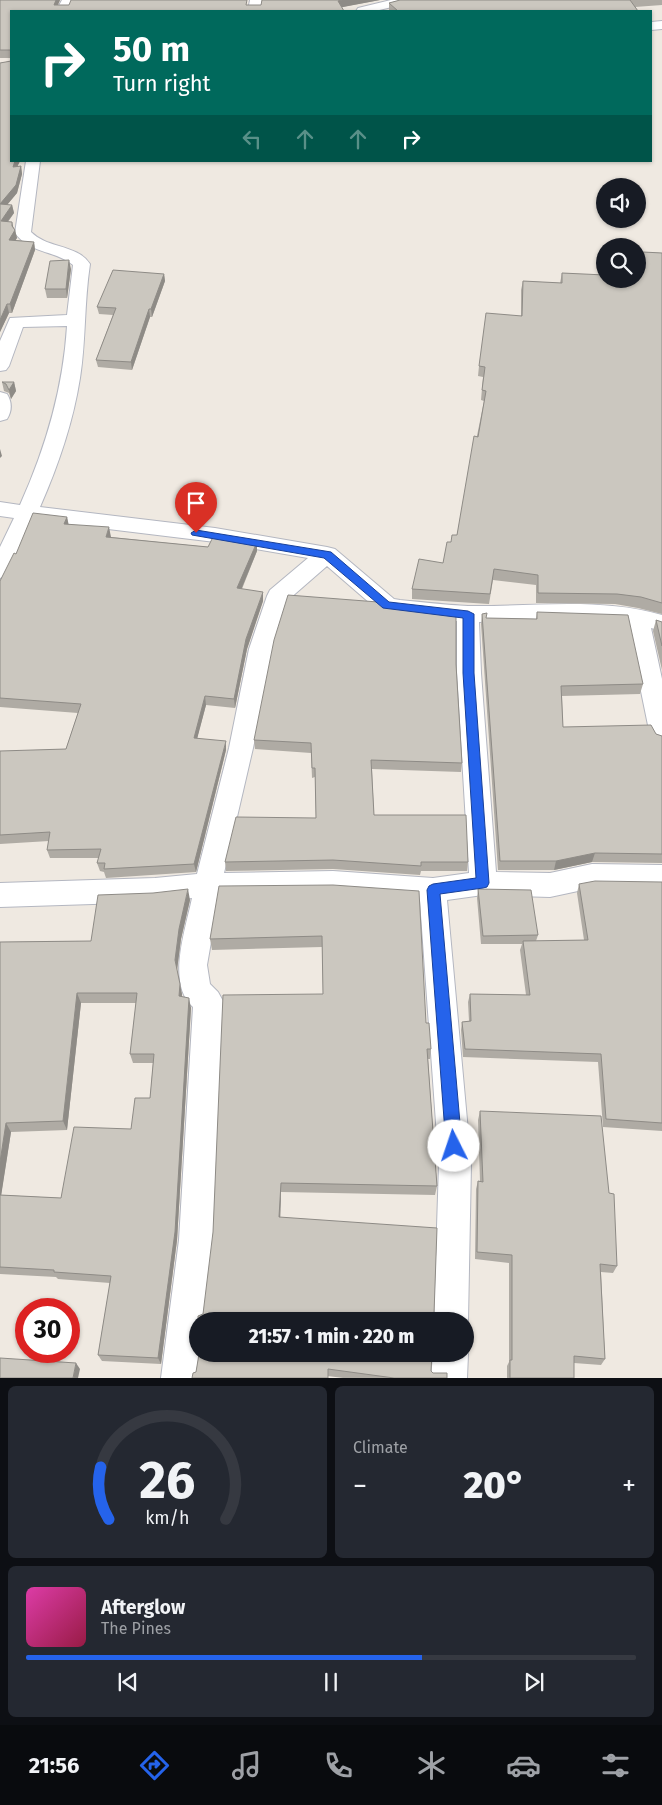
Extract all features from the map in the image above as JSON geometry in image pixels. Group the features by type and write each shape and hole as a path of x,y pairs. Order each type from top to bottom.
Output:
{"street":[{"path":"366,10 404,0"},
{"path":"0,570 28,512 57,440 71,378 82,264 75,257 30,242 23,234 33,162"},
{"path":"0,366 16,322 77,320"},
{"path":"0,398 0,414"},
{"path":"0,509 214,535 327,554 387,605 468,614 564,612 637,616 662,623"},
{"path":"179,1378 196,1240 200,1122 208,1001 196,991 193,965 208,885 241,748 261,649 278,596 327,554"},
{"path":"468,614 469,673 483,883"},
{"path":"637,616 662,735"},
{"path":"0,895 155,890 208,885 333,883 433,890 483,883 550,885 592,876 662,877"},
{"path":"433,890 455,1164 451,1312"},
{"path":"449,1378 450,1362"}],"building":[{"path":"0,0 56,0 54,5 69,5 71,0 247,0 246,5 261,5 262,0 342,0 338,1 343,10 10,10 10,50 0,50"},
{"path":"400,0 630,0 637,10 397,10 389,3"},
{"path":"10,61 10,162 15,162 13,167 21,166 16,185 0,204 0,63"},
{"path":"0,204 12,205 1,221 12,222 15,230 9,240 34,242 10,304 7,304 0,320"},
{"path":"646,252 662,253 662,603 641,597 617,594 538,593 538,575 494,569 490,594 412,589 419,559 443,563 447,542 451,542 452,535 457,535 474,436 478,437 486,391 482,390 485,367 479,366 486,313 522,316 523,281 562,283 562,273 596,275 596,288 646,288"},
{"path":"69,260 66,289 45,289 50,261"},
{"path":"113,270 164,274 151,309 149,309 131,362 96,360 116,308 97,307"},
{"path":"2,382 14,382 9,390 6,384"},
{"path":"33,513 67,517 64,524 109,527 106,537 208,547 214,535 257,542 237,588 263,592 246,639 234,699 205,696 194,738 226,741 194,864 104,869 105,863 97,863 101,849 47,850 50,832 0,835 0,751 66,749 81,704 0,698 0,581 14,553 16,554"},
{"path":"288,595 378,602 400,608 456,613 456,664 462,763 371,760 374,815 466,815 468,862 421,862 421,866 333,860 225,862 236,817 316,818 315,768 312,768 311,743 254,740 274,640"},
{"path":"537,612 628,615 643,684 561,686 563,727 651,725 656,734 662,736 662,854 595,853 556,861 500,861 482,614 487,613 486,618 537,619"},
{"path":"656,620 662,622 662,646"},
{"path":"595,881 662,882 662,1123 606,1119 601,1054 465,1049 462,1022 471,1021 470,994 530,995 523,941 588,940 579,884"},
{"path":"333,885 419,891 426,1023 429,1023 431,1049 427,1049 437,1186 281,1183 279,1217 437,1228 434,1312 203,1312 213,1232 223,995 323,994 322,936 210,939 219,886"},
{"path":"188,889 179,929 175,960 180,984 179,996 189,998 175,1232 158,1358 98,1355 111,1276 0,1267 0,1195 61,1198 74,1127 131,1129 135,1098 150,1098 154,1054 130,1054 137,993 77,993 63,1121 6,1123 0,1162 0,942 91,941 98,895 153,893"},
{"path":"478,889 531,890 538,935 483,936"},
{"path":"480,1111 601,1116 609,1193 614,1194 617,1266 600,1264 605,1359 574,1356 574,1378 510,1378 510,1360 512,1360 512,1255 477,1252 478,1181 483,1182"},
{"path":"0,1358 15,1359 15,1363 76,1363 73,1378 0,1378"},
{"path":"198,1362 432,1362 431,1371 433,1373 447,1373 447,1378 394,1378 328,1369 328,1378 192,1378 193,1373 196,1372"}],"route":[{"path":"196,533 327,554 387,605 400,608 468,614 469,673 483,883 433,890 454,1146"}]}
